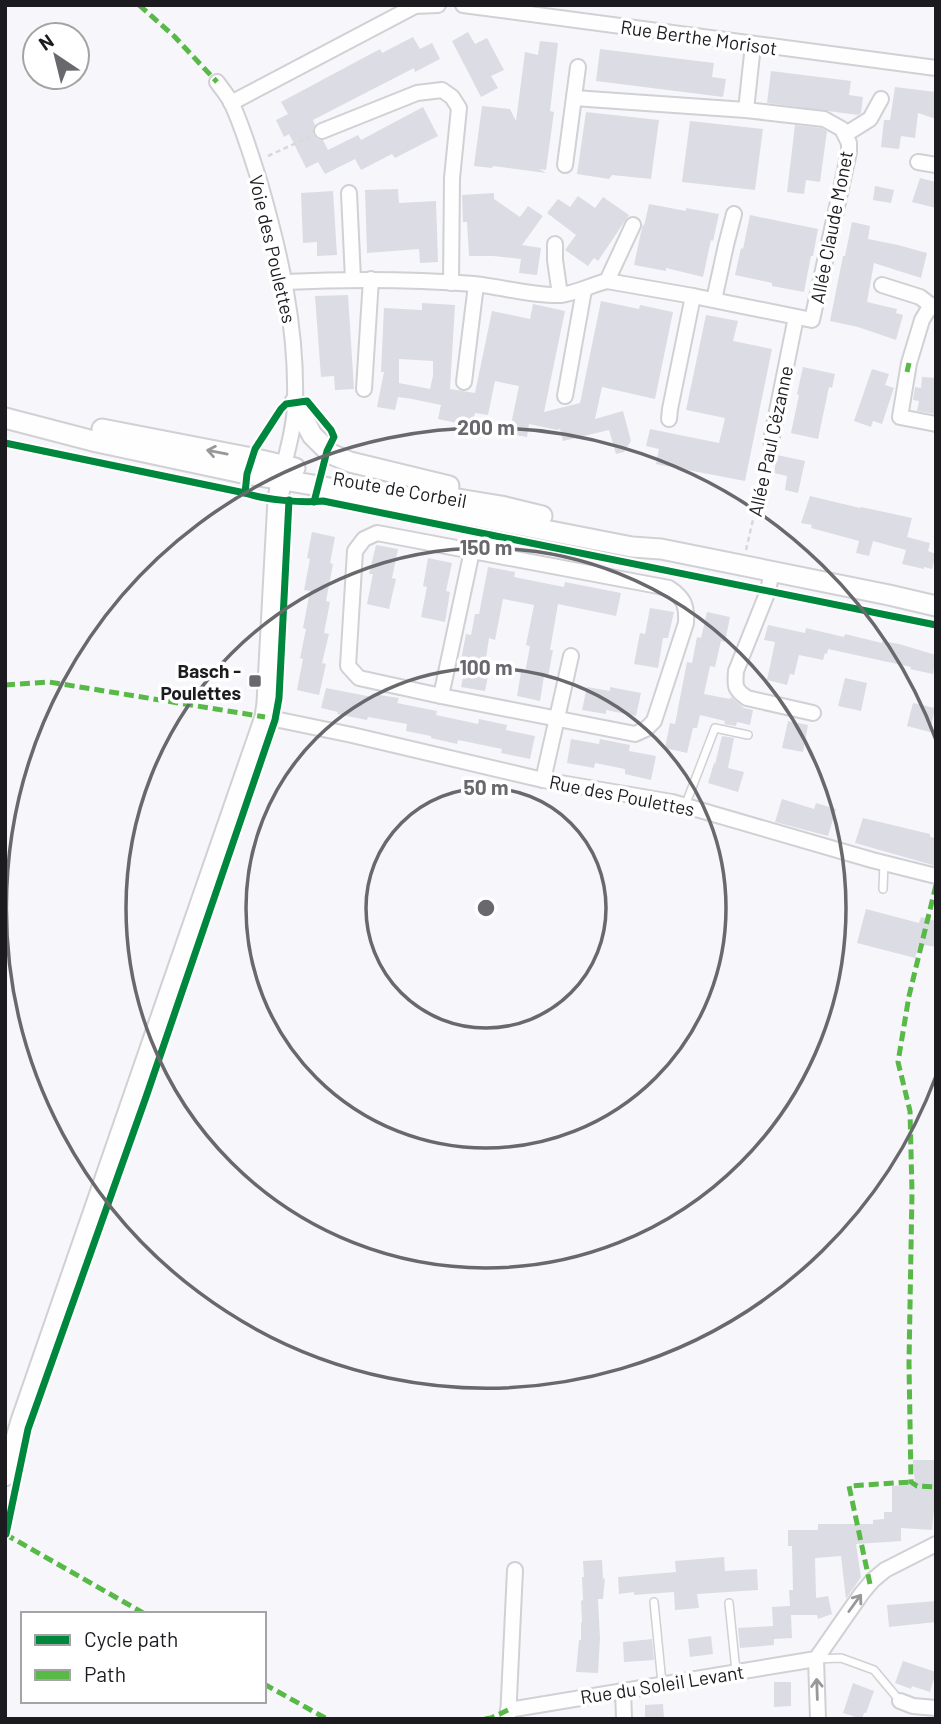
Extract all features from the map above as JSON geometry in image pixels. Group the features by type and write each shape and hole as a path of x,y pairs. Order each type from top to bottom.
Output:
{"main road":[{"path":"295,402 312,435 331,454 384,471 490,496 501,506"},
{"name":"Route de Corbeil","path":"9,418 109,444 247,474 283,472 321,475 501,506 635,537 661,549"},
{"path":"5,1476 21,1421 265,717 278,499 283,472"},
{"name":"Route de Corbeil","path":"283,472 632,547 661,549 936,606"}],"street":[{"path":"231,103 415,6 438,5"},
{"name":"Rue Berthe Morisot","path":"463,5 936,68"},
{"path":"746,110 753,45"},
{"path":"565,165 578,67"},
{"name":"Voie des Poulettes","path":"217,82 231,103 253,163 285,282 294,344 295,402 283,472"},
{"path":"322,131 417,93 442,90 452,97 458,108 452,178 451,283"},
{"name":"Allée Claude Monet","path":"574,98 746,110 824,119 842,129 846,134 849,152 812,320 796,317"},
{"name":"Allée Claude Monet","path":"846,134 870,119 881,99"},
{"path":"918,162 936,165"},
{"path":"349,193 353,279"},
{"path":"714,300 734,214"},
{"path":"607,281 633,225"},
{"path":"555,244 560,295"},
{"path":"364,389 371,279"},
{"path":"285,282 371,279 476,285 560,295 607,281 796,317"},
{"path":"464,382 476,285"},
{"path":"882,285 919,297 935,306"},
{"path":"565,396 584,290"},
{"path":"669,419 693,296"},
{"path":"935,306 928,310 922,320 908,367 900,417 936,424"},
{"name":"Allée Paul Cézanne","path":"771,441 796,317"},
{"path":"377,533 669,588 680,595 687,609 686,623 654,721 635,734 441,696 359,678 348,666 355,551 364,539 377,533"},
{"path":"441,696 472,551"},
{"path":"772,571 768,591 737,671 735,684 738,692 747,698 813,713"},
{"path":"543,780 571,656"},
{"name":"Rue des Poulettes","path":"265,717 543,780 672,802 936,876"},
{"path":"818,1719 816,1658 873,1580 885,1570 936,1544"},
{"path":"508,1714 514,1570"},
{"name":"Rue du Soleil Levant","path":"508,1714 623,1689 816,1658"},
{"path":"623,1689 624,1719"},
{"path":"900,1701 913,1706 936,1708"}],"lane":[{"path":"685,806 715,729 748,734"},
{"path":"883,888 884,863"},
{"path":"654,1602 662,1683"},
{"path":"730,1603 736,1671"},
{"path":"816,1658 841,1658 874,1670 900,1701"}],"path":[{"path":"253,163 322,131"}],"building":[{"path":"468,32 475,44 487,38 504,70 491,76 498,88 481,97 452,41"},
{"path":"413,37 420,49 432,43 440,59 415,72 414,68 313,120 313,134 317,139 323,140 328,150 358,135 361,140 423,107 438,136 395,158 392,154 361,170 355,159 325,174 318,162 306,168 289,134 284,137 276,120 288,114 281,102 380,49 382,53"},
{"path":"540,41 558,43 550,111 554,112 546,170 539,169 546,173 474,166 482,106 510,109 516,121 525,52 538,55"},
{"path":"600,49 714,63 712,77 726,79 723,97 596,81"},
{"path":"771,71 851,81 849,95 863,97 861,113 858,115 767,103"},
{"path":"895,87 936,92 936,119 918,113 915,138 901,136 899,149 881,147 884,120 890,120"},
{"path":"586,112 659,120 651,179 612,175 609,179 577,174"},
{"path":"690,121 763,129 755,190 682,182"},
{"path":"795,125 827,131 820,182 806,180 804,194 787,192"},
{"path":"920,178 936,182 936,208 912,202"},
{"path":"875,186 894,190 891,203 873,200"},
{"path":"398,189 399,203 436,201 438,262 420,263 419,249 367,253 365,190"},
{"path":"333,191 337,255 317,256 317,242 303,243 301,193"},
{"path":"494,193 494,199 520,217 528,206 543,216 522,245 541,248 537,275 519,273 521,259 469,256 462,195"},
{"path":"578,196 595,208 603,197 629,215 598,261 594,258 588,266 565,250 576,235 547,213 558,199 570,207"},
{"path":"649,204 719,214 703,277 666,268 666,271 634,265"},
{"path":"750,215 818,229 804,292 735,275"},
{"path":"852,222 870,226 868,239 927,253 921,278 874,263 867,302 897,309 896,313 903,315 896,340 830,321"},
{"path":"348,295 354,389 335,390 334,376 321,377 315,296"},
{"path":"601,301 639,309 640,305 673,312 655,399 602,387 595,419 623,411 631,441 624,452 616,454 609,430 563,441 560,429 529,424 527,437 509,434 519,386 495,381 488,415 475,413 472,426 438,419 441,405 412,399 398,397 395,410 377,407 384,372 381,372 384,308 422,310 422,303 455,305 450,389 475,393 492,311 530,319 533,304 565,311 544,412 580,403","holes":["399,359 433,361 430,389 399,383"]},
{"path":"706,315 738,321 733,341 772,349 745,481 656,464 659,449 646,446 650,429 719,443 725,418 686,410"},
{"path":"803,367 835,374 832,388 829,387 818,439 791,433"},
{"path":"872,369 889,374 885,385 894,388 882,424 873,421 871,427 854,421"},
{"path":"922,377 936,378 935,414 917,411 919,401 913,400 915,387 921,388"},
{"path":"777,455 805,461 798,493 785,490 787,476 774,473"},
{"path":"810,496 912,518 907,537 930,543 928,551 936,554 932,569 902,564 906,550 873,541 869,556 856,553 859,541 801,523"},
{"path":"312,532 335,537 326,601 330,602 324,633 329,634 322,663 326,664 319,695 297,690 306,629 303,628 310,591 304,590"},
{"path":"376,545 398,549 392,578 396,579 389,609 367,604 373,574 369,574"},
{"path":"428,558 452,563 446,591 450,592 445,622 421,617 427,587 423,586"},
{"path":"488,567 515,572 514,577 564,587 565,582 621,593 616,616 558,604 548,677 544,676 540,701 517,696 521,672 525,673 530,646 526,645 534,605 503,599 495,640 489,638 485,665 490,666 485,691 461,687 466,661 461,660 466,634 471,635 475,614 479,614"},
{"path":"650,608 674,612 668,638 663,638 658,668 634,664 640,633 645,634"},
{"path":"707,612 730,617 725,642 721,641 715,667 710,666 704,694 731,697 744,708 753,710 750,725 737,722 736,726 724,724 725,721 700,715 697,728 693,728 687,753 665,748 670,723 675,724 687,662 692,663 697,637 701,638"},
{"path":"768,625 805,633 806,628 844,637 845,634 882,643 899,644 936,655 933,674 828,649 823,660 799,655 794,675 790,674 787,685 767,680 775,642 764,640"},
{"path":"845,678 867,683 861,711 838,706"},
{"path":"587,687 610,691 610,687 641,693 636,716 606,710 606,714 582,710"},
{"path":"326,688 372,697 373,694 399,698 397,703 437,711 436,715 478,724 479,719 507,725 506,730 535,736 530,759 501,753 502,749 458,740 457,744 406,731 407,724 337,714 338,712 321,708"},
{"path":"913,703 935,708 930,732 907,726"},
{"path":"788,721 808,725 803,752 782,748"},
{"path":"722,736 734,738 728,768 744,772 738,792 708,783"},
{"path":"571,739 599,744 600,739 630,745 629,751 656,756 651,780 625,774 625,769 595,763 594,768 567,763"},
{"path":"782,799 814,809 816,803 836,809 828,836 775,822"},
{"path":"863,818 930,834 930,837 936,838 936,866 855,843"},
{"path":"866,909 919,923 921,917 936,921 936,947 919,944 915,958 857,943"},
{"path":"913,1460 936,1460 932,1530 901,1528 901,1541 856,1544 861,1577 846,1599 841,1556 815,1558 816,1598 828,1596 832,1614 818,1619 817,1615 791,1615 792,1638 774,1639 774,1645 740,1648 738,1628 773,1626 772,1607 790,1606 789,1590 793,1590 792,1546 788,1546 788,1530 818,1530 818,1524 873,1524 873,1520 884,1519 884,1512 892,1512 892,1486 915,1484"},
{"path":"724,1557 725,1571 757,1569 758,1590 697,1594 699,1608 675,1610 674,1592 619,1594 618,1577 676,1572 675,1561"},
{"path":"602,1560 603,1579 605,1578 603,1599 598,1599 598,1673 576,1672 581,1640 583,1561"},
{"path":"936,1601 936,1622 889,1627 887,1605"},
{"path":"711,1636 713,1654 690,1657 688,1639"},
{"path":"652,1639 654,1660 624,1662 623,1642"},
{"path":"903,1661 936,1672 930,1692 895,1683"},
{"path":"774,1682 791,1682 791,1706 774,1707"},
{"path":"853,1683 874,1691 862,1719 843,1713"},
{"path":"663,1704 664,1719 645,1719 645,1705"}],"marked path":[{"path":"139,5 174,36 217,82"},
{"path":"907,372 909,363"},
{"path":"5,685 49,682 265,717"},
{"path":"936,885 909,996 898,1062 910,1111 911,1482 917,1486 936,1487"},
{"path":"870,1584 849,1486 911,1482"},
{"path":"5,1534 142,1612"},
{"path":"266,1685 327,1719"},
{"path":"485,1719 508,1710"}],"cycle path":[{"path":"245,493 247,474 255,449 281,409 286,404 307,401 334,437 327,451 314,502"},
{"path":"5,443 263,497 323,501 936,625"},
{"path":"6,1534 28,1429 146,1097 275,720 279,698 289,500"}],"place":[{"name":"Basch - Poulettes","path":"255,681"}]}
